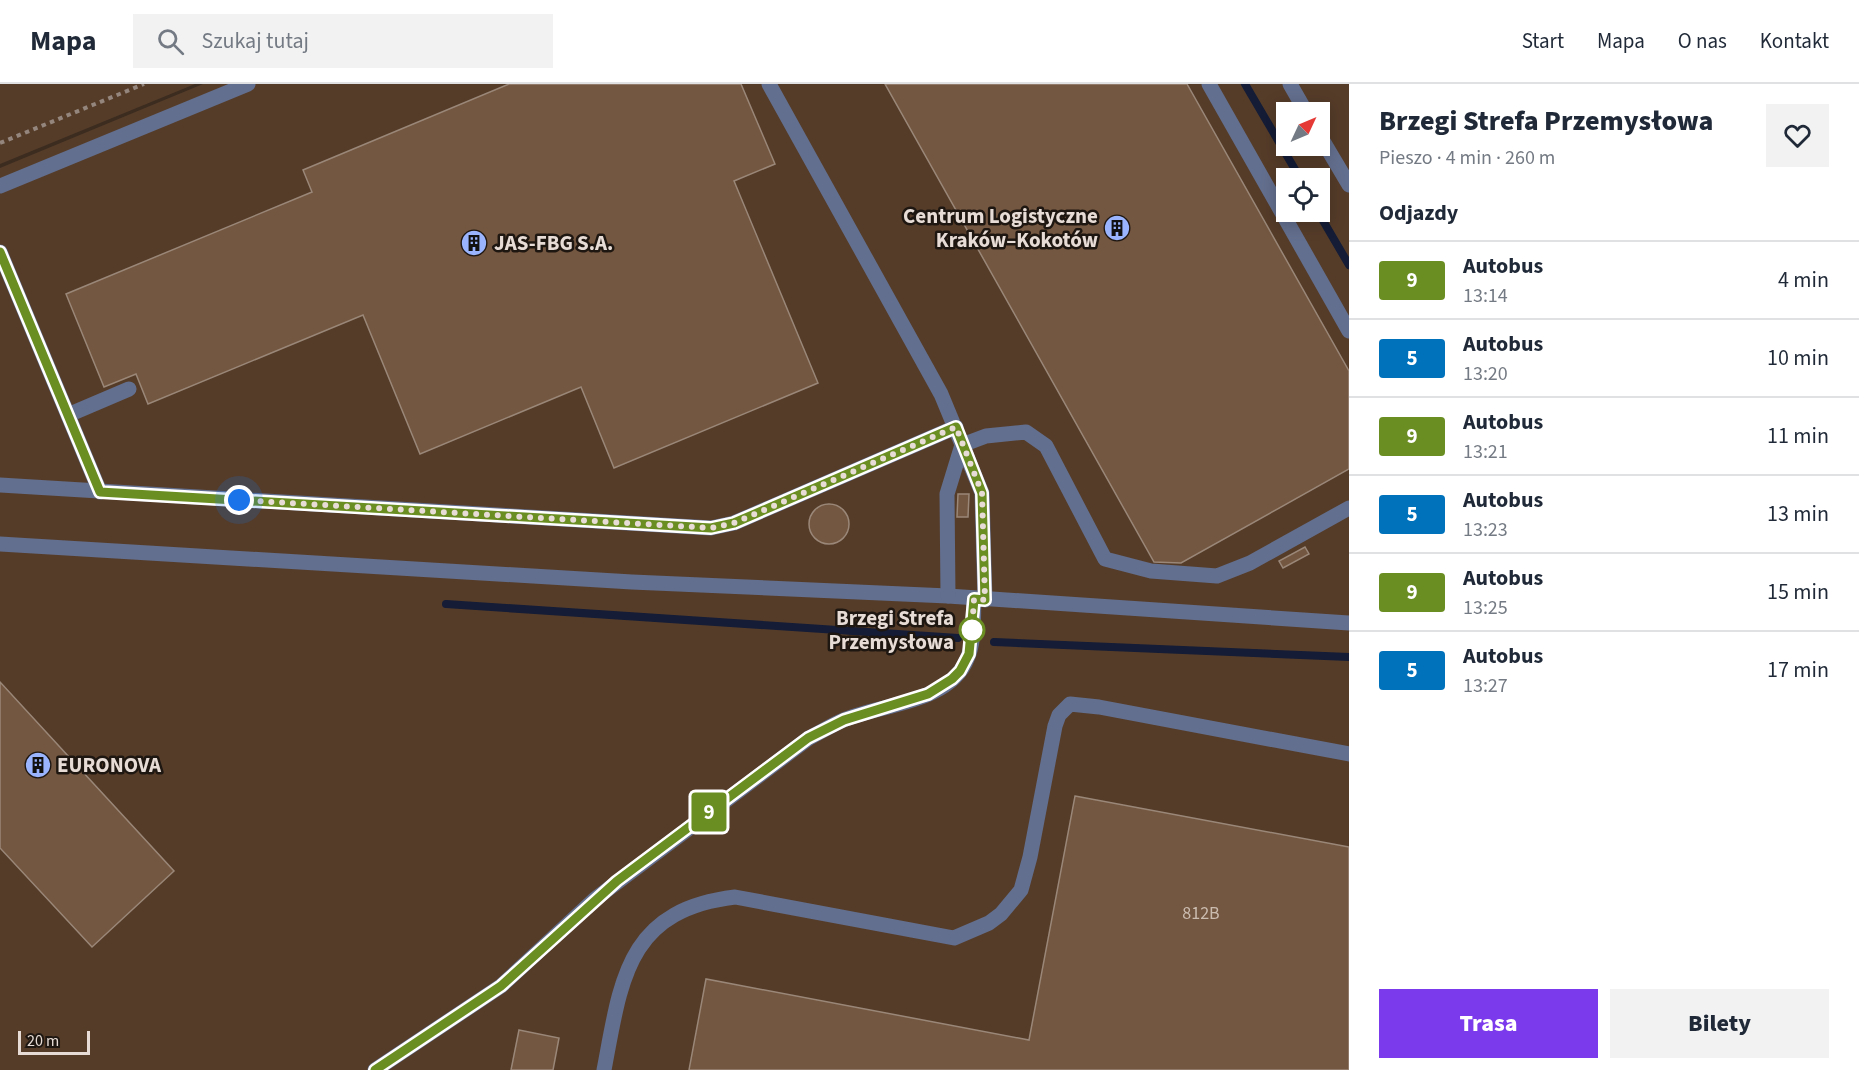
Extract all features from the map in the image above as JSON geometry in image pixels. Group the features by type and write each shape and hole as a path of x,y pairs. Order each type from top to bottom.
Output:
{"street":[{"path":"0,186 248,84"},
{"path":"375,1070 501,986 602,893 808,738 844,720 928,694 952,679 960,671 969,654 980,599 982,493 941,394 768,84"},
{"path":"1209,84 1349,331"},
{"path":"1290,84 1300,102"},
{"path":"1330,153 1349,184"},
{"path":"0,252 100,492"},
{"path":"68,415 129,389"},
{"path":"0,485 711,528 734,523 956,427"},
{"path":"962,445 986,436 1026,432 1046,446 1105,559 1152,571 1217,576 1250,563 1349,508"},
{"path":"948,597 947,494 962,445"},
{"path":"0,544 632,582 948,597 1349,623"},
{"path":"604,1070 621,984 637,948 659,926 701,904 735,897 954,938 976,930 1001,914 1021,890 1030,857 1055,726 1059,715 1070,704 1099,707 1349,754"}],"path":[{"path":"0,143 144,84"}],"shaded area":[{"path":"0,84 195,84 0,164"},
{"path":"203,84 1349,84 1349,1070 0,1070 0,168"}],"building":[{"name":"JAS-FBG S.A.","path":"509,84 741,84 775,164 734,181 818,383 614,468 581,387 420,454 363,315 148,404 136,374 104,387 66,294 312,192 303,170"},
{"name":"Centrum Logistyczne Kraków–Kokotów","path":"885,84 1187,84 1349,371 1349,469 1181,563 1154,562"},
{"path":"958,494 969,494 968,517 957,517"},
{"path":"829,504 843,510 849,524 843,538 829,544 815,538 809,524 815,510"},
{"path":"1305,547 1309,554 1283,568 1279,561"},
{"name":"EURONOVA","path":"0,682 174,871 92,947 0,848"},
{"path":"1075,796 1349,847 1349,1070 689,1070 706,979 1029,1040"},
{"path":"519,1030 559,1038 553,1070 511,1070"}],"waterway":[{"path":"1245,84 1294,168"},
{"path":"1324,222 1349,265"},
{"path":"446,604 958,638"},
{"path":"994,642 1349,657"}],"bus line":[{"name":"9","path":"0,252 100,492 711,528 734,523 956,427 982,493 985,600 974,599 971,646 967,661 960,671 943,686 928,694 844,720 808,738 617,881 595,899 525,967 501,986 375,1070"}],"place":[{"name":"Centrum Logistyczne Kraków–Kokotów","path":"1117,228"},
{"name":"JAS-FBG S.A.","path":"474,243"},
{"name":"Brzegi Strefa Przemysłowa","path":"972,630"},
{"name":"EURONOVA","path":"38,765"}],"route":[{"path":"239,500 711,528 734,523 956,427 982,493 985,600 974,599 972,630"}]}
